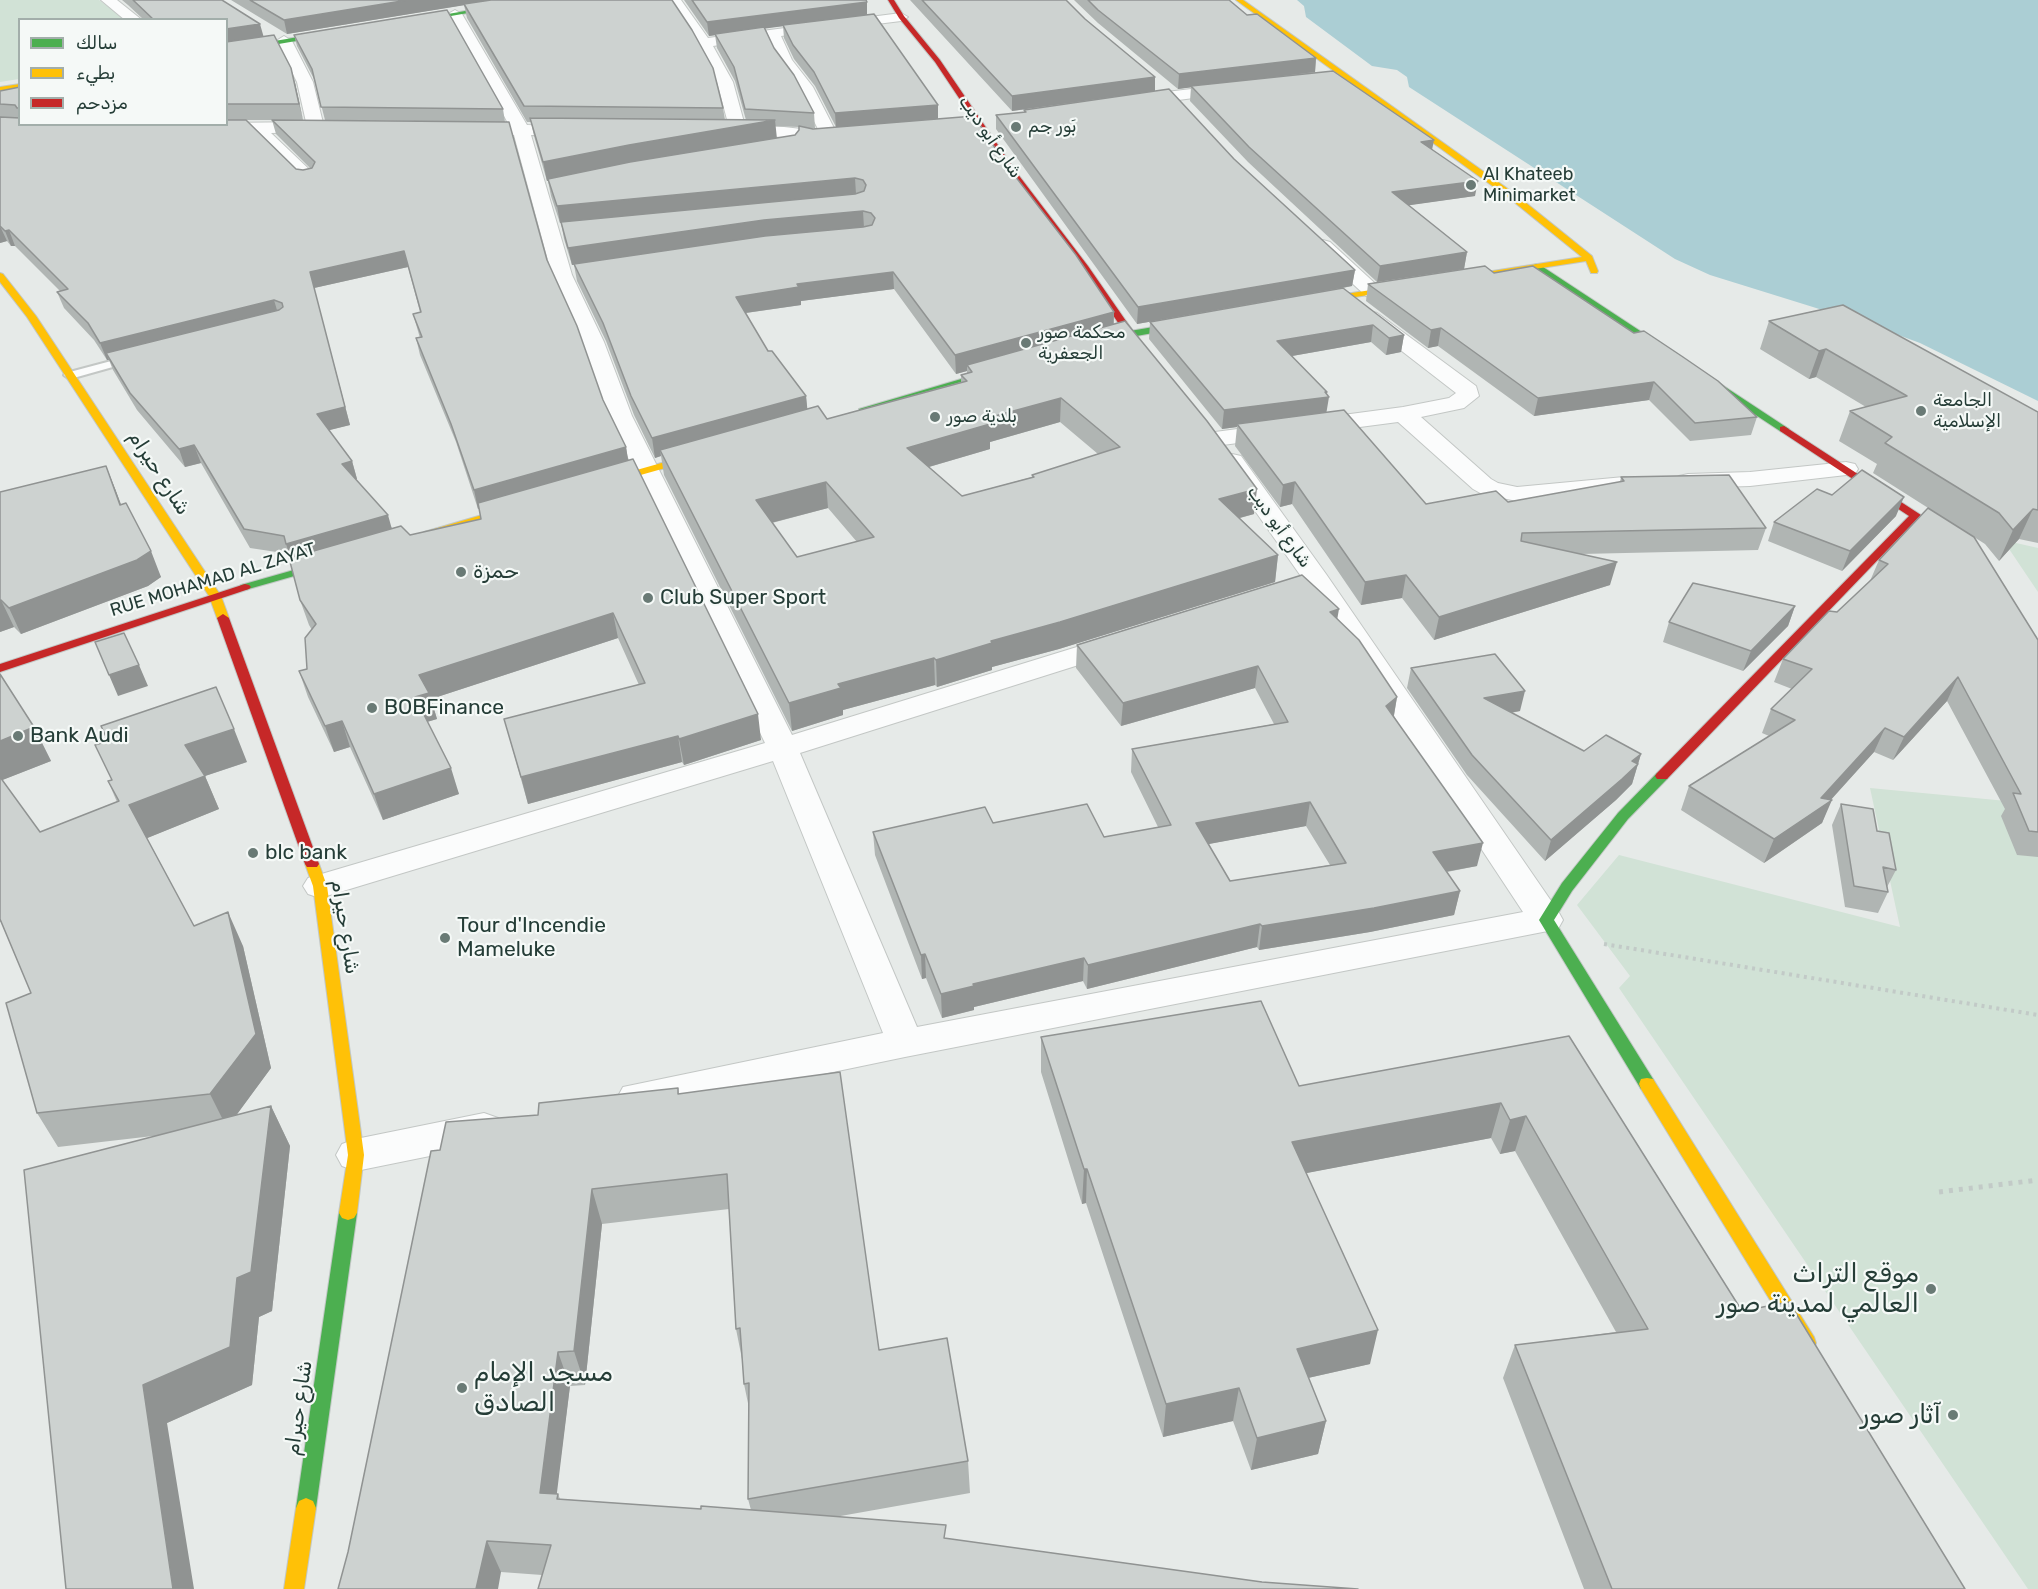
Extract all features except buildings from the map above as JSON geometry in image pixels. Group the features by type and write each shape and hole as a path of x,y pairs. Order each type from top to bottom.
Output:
{"main road":[{"path":"398,23 538,0"},
{"name":"شارع أبو ديب","path":"891,0 900,17 938,62 1130,334"},
{"path":"1239,0 1512,196 1589,258 1606,311"},
{"path":"440,5 455,14"},
{"path":"265,30 284,41"},
{"path":"228,51 352,31"},
{"path":"0,91 18,86"},
{"path":"1298,304 1589,258"},
{"path":"1537,267 1916,515 1623,816 1567,886 1551,929 1815,1355"},
{"name":"شارع حيرام","path":"0,276 31,316 215,596 320,886 356,1155 294,1589"},
{"path":"1073,350 1130,334 1208,320"},
{"path":"851,413 1016,366"},
{"path":"590,487 715,451"},
{"path":"419,536 533,503"},
{"name":"RUE MOHAMAD AL ZAYAT","path":"0,668 215,596 351,556"}],"street":[{"path":"108,0 132,18"},
{"path":"674,0 704,44 724,82 738,131"},
{"path":"455,14 522,130 561,275 593,342 620,416 783,748 905,1043"},
{"path":"704,44 829,24 900,17"},
{"path":"772,34 785,61 805,87 822,137"},
{"path":"190,128 322,127 305,82 284,41"},
{"path":"1321,79 1344,76"},
{"path":"1155,81 1188,112"},
{"path":"1116,104 1253,86"},
{"path":"957,125 1002,120"},
{"path":"256,128 308,178"},
{"path":"455,129 596,131"},
{"path":"715,131 784,132 822,137"},
{"path":"768,149 822,137 853,134"},
{"path":"537,191 558,187"},
{"path":"548,232 572,230"},
{"path":"1308,233 1373,292"},
{"path":"561,275 583,272"},
{"path":"1343,296 1467,391 1468,396 1456,403 1403,414"},
{"name":"شارع أبو ديب","path":"1130,334 1151,360"},
{"path":"1403,414 1482,484 1491,489 1517,494 1658,482 1750,479 1846,469"},
{"name":"شارع أبو ديب","path":"1403,414 1208,430 1306,584 1551,929"},
{"path":"1916,515 1940,530"},
{"path":"320,886 783,748 1135,637"},
{"path":"601,1105 905,1043 1551,929"},
{"path":"356,1155 519,1121"}],"lane":[{"path":"70,375 147,355"}],"path":[{"path":"1551,929 2038,1015"},
{"path":"1939,1192 2038,1180"}],"green space":[{"path":"0,0 99,0 124,18 18,18 18,79 0,82"},
{"path":"2003,540 2038,548 2038,592"},
{"name":"موقع التراث العالمي لمدينة صور","path":"1870,788 2038,804 2038,1589 2028,1589 1619,988 1630,976 1577,905 1619,855 1900,927"}],"water":[{"path":"1297,0 2038,0 2038,401 1920,343 1874,326 1710,275 1675,259 1409,87 1407,77 1397,70 1372,66 1306,17 1304,6"}],"traffic: fast":[{"path":"406,22 538,0"},
{"path":"228,51 341,32"},
{"path":"1537,267 1784,429"},
{"path":"1092,345 1130,334 1194,323"},
{"path":"864,409 1005,369"},
{"path":"245,587 336,561"},
{"path":"1647,1084 1546,920 1567,887 1623,816 1662,776"},
{"path":"306,1508 348,1213"}],"traffic: slow":[{"path":"1239,0 1512,196 1589,258 1594,271"},
{"path":"0,89 18,86"},
{"path":"1307,303 1589,258"},
{"path":"0,276 31,316 215,596 223,618"},
{"path":"598,484 704,454"},
{"path":"428,534 523,506"},
{"path":"312,864 320,886 356,1155 348,1213"},
{"path":"1647,1084 1807,1343"},
{"path":"294,1589 306,1508"}],"traffic: jam":[{"path":"891,0 901,17 938,61 1014,174 1085,268 1130,334"},
{"path":"1662,776 1916,515 1784,429"},
{"path":"0,668 245,587"},
{"path":"223,618 312,864"}],"place":[{"name":"بَور جم","path":"1016,127"},
{"name":"Al Khateeb Minimarket","path":"1471,185"},
{"name":"محكمة صور الجعفرية","path":"1026,343"},
{"name":"الجامعة الإسلامية","path":"1921,411"},
{"name":"بلدية صور","path":"935,417"},
{"name":"حمزة","path":"461,572"},
{"name":"Club Super Sport","path":"648,598"},
{"name":"BOBFinance","path":"372,708"},
{"name":"Bank Audi","path":"18,736"},
{"name":"blc bank","path":"253,853"},
{"name":"Tour d'Incendie Mameluke","path":"445,938"},
{"name":"موقع التراث العالمي لمدينة صور","path":"1931,1289"},
{"name":"مسجد الإمام الصادق","path":"462,1388"},
{"name":"آثار صور","path":"1953,1415"}]}
